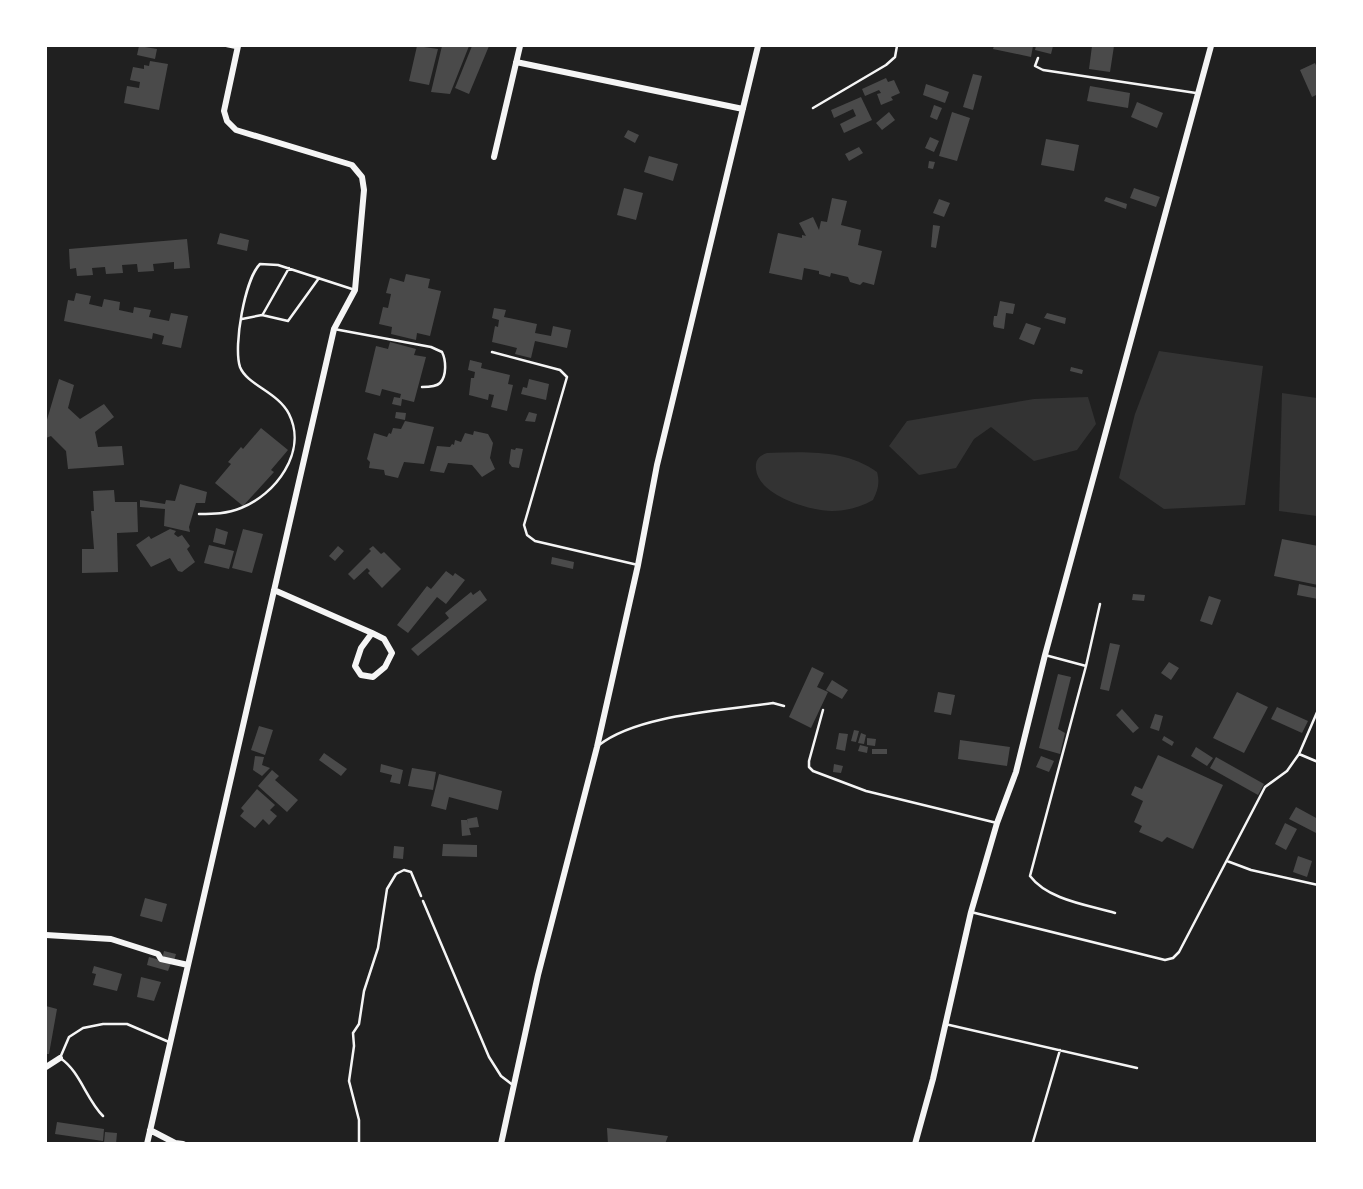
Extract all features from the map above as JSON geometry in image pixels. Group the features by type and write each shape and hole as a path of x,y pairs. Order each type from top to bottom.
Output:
{"street":[{"path":"494,157 520,46"},
{"path":"501,1143 538,975 597,747 638,565 657,465 758,46"},
{"path":"915,1143 971,912 997,823 1016,772 1045,655 1211,46"},
{"path":"147,1143 334,329 355,290 364,190 362,177 352,165 236,130 227,121 224,111 238,47"},
{"path":"516,62 743,109"},
{"path":"274,590 372,633 384,639 392,653 385,667 373,677 361,675 355,666 360,648 372,633"},
{"path":"46,935 111,939 158,954 162,960 188,965"},
{"path":"46,1067 60,1058"},
{"path":"150,1130 175,1143 183,1143"}],"lane":[{"path":"227,46 238,47"},
{"path":"813,108 886,65 895,57 897,46"},
{"path":"1038,58 1035,66 1043,70 1200,94"},
{"path":"199,514 218,514 240,508 267,494 283,475 292,454 295,436 290,416 281,402 253,382 239,365 238,343 242,319 251,276 256,268 260,264 268,263 355,290"},
{"path":"262,315 289,268"},
{"path":"242,319 262,315 288,321 319,278"},
{"path":"334,329 431,347 442,352 446,360 442,379 437,385 422,387"},
{"path":"492,352 560,370 567,377 524,525 527,536 535,541 638,565"},
{"path":"1100,604 1030,876 1044,889 1056,895 1115,913"},
{"path":"1045,655 1086,666"},
{"path":"597,747 635,727 668,719 772,703 784,706"},
{"path":"823,710 808,761 813,771 866,791 997,823"},
{"path":"971,912 1164,960 1173,958 1179,952 1265,787 1287,771 1299,754 1318,710"},
{"path":"1299,754 1318,762"},
{"path":"1227,861 1251,870 1318,885"},
{"path":"423,901 489,1057 501,1076 514,1086"},
{"path":"103,1116 87,1096 74,1071 60,1058 69,1037 83,1028 103,1024 127,1024 170,1043"},
{"path":"946,1024 1137,1068"},
{"path":"1033,1142 1060,1050"}],"path":[{"path":"359,1143 359,1121 349,1081 353,1033 359,1024 364,991 378,948 389,883 396,874 404,870 411,872 423,901"}],"shaded area":[{"path":"46,46 1317,46 1317,1143 46,1143"},
{"path":"1159,351 1263,366 1245,505 1164,509 1119,478 1135,414"},
{"path":"1282,393 1317,398 1317,516 1279,511"},
{"path":"1088,397 1096,424 1077,450 1034,461 991,427 974,439 956,468 919,475 889,446 907,421 1034,399"},
{"path":"767,453 824,454 852,459 877,472 876,493 873,500 843,510 822,510 799,505 775,494 759,478 756,463"}],"building":[{"path":"139,46 157,49 155,59 137,55"},
{"path":"417,46 438,49 429,85 409,81"},
{"path":"442,46 469,46 450,94 431,92"},
{"path":"472,46 489,46 469,94 455,88"},
{"path":"994,46 1033,46 1031,57 993,49"},
{"path":"1036,46 1053,46 1051,54 1035,50"},
{"path":"1092,46 1114,46 1110,72 1089,69"},
{"path":"150,61 168,64 159,110 124,103 127,86 139,88 140,82 130,80 133,67 144,69 144,65 149,66"},
{"path":"1315,63 1318,70 1318,94 1312,97 1300,70"},
{"path":"973,74 982,76 973,110 963,107"},
{"path":"886,78 888,82 894,80 900,93 891,97 893,100 881,105 877,94 881,93 879,90 865,96 862,89"},
{"path":"926,84 949,92 945,103 923,95"},
{"path":"1090,86 1130,93 1128,108 1087,101"},
{"path":"861,97 872,120 844,133 840,124 856,116 853,109 834,118 831,110"},
{"path":"1137,102 1163,113 1157,128 1131,117"},
{"path":"934,105 942,108 937,120 930,117"},
{"path":"889,112 895,120 882,130 876,123"},
{"path":"952,112 970,118 957,161 939,156"},
{"path":"628,130 639,135 635,143 624,137"},
{"path":"930,137 939,141 934,152 925,148"},
{"path":"1046,139 1079,145 1074,171 1041,165"},
{"path":"859,147 863,153 849,161 845,154"},
{"path":"649,156 678,164 673,181 644,172"},
{"path":"929,161 935,162 933,169 928,168"},
{"path":"624,188 643,193 636,220 617,215"},
{"path":"1134,188 1160,197 1156,207 1130,198"},
{"path":"1106,197 1127,204 1126,209 1104,201"},
{"path":"832,198 847,201 841,225 861,230 858,245 882,251 874,285 863,282 860,285 850,282 848,277 831,273 830,277 804,268 802,280 769,273 778,233 802,238 802,235 806,236 799,223 813,217 819,230 821,221 827,222"},
{"path":"939,199 950,203 944,217 933,213"},
{"path":"933,225 940,226 936,248 931,247"},
{"path":"220,233 249,240 247,251 217,244"},
{"path":"187,239 190,268 174,269 174,262 153,264 154,271 138,272 137,264 122,265 123,273 106,274 105,267 92,268 93,275 77,276 76,268 70,269 69,249"},
{"path":"406,274 430,279 428,288 441,291 430,336 417,333 416,340 391,334 392,327 379,324 383,307 388,308 391,294 386,293 390,278 404,282"},
{"path":"76,293 91,296 89,304 102,307 104,299 120,302 119,310 133,313 134,307 151,310 149,317 169,321 171,313 188,316 181,348 162,344 164,336 153,333 152,339 64,321 68,300 74,301"},
{"path":"1000,301 1015,304 1013,314 1006,313 1004,329 994,327 993,324"},
{"path":"494,308 506,310 504,317 537,324 535,333 551,336 553,326 571,330 567,348 535,341 531,358 515,354 517,348 492,342 499,320 492,318"},
{"path":"1047,313 1066,318 1065,324 1044,318"},
{"path":"1026,323 1041,328 1034,345 1019,339"},
{"path":"390,342 416,349 414,355 426,357 414,402 402,399 401,406 392,404 394,397 400,398 401,394 382,389 380,396 365,392 376,346 388,349"},
{"path":"470,360 482,363 481,368 510,375 508,384 513,385 507,411 491,407 494,395 489,394 488,400 469,395 471,378 474,378 475,372 468,370"},
{"path":"1071,367 1083,370 1082,374 1070,371"},
{"path":"59,379 74,385 68,408 80,419 104,404 114,417 95,432 98,447 122,446 124,465 68,469 66,451 51,436 46,438 46,423"},
{"path":"529,379 549,384 546,400 521,394 523,387 527,388"},
{"path":"396,412 406,413 405,420 395,418"},
{"path":"529,412 537,414 535,422 525,421"},
{"path":"405,421 434,427 424,464 404,462 398,478 385,475 384,470 369,468 370,462 367,459 374,433 387,437 393,428 401,429"},
{"path":"261,428 288,450 271,470 274,472 243,506 215,483 231,464 228,462"},
{"path":"474,431 488,434 493,443 490,458 495,469 482,477 472,465 448,463 444,473 430,471 437,446 450,447 455,440 461,442 465,433 473,435"},
{"path":"511,449 523,449 519,468 512,467 509,463"},
{"path":"180,484 207,492 205,503 196,503 190,532 164,526 165,509 140,507 140,500 165,504 166,500 175,501"},
{"path":"114,490 115,502 137,502 138,532 117,533 118,572 82,573 82,549 94,549 91,511 94,511 93,491"},
{"path":"216,528 228,532 225,545 213,542"},
{"path":"170,529 176,531 174,534 178,537 182,535 190,546 187,549 195,562 182,572 178,571 170,558 151,567 136,545 149,536 151,539"},
{"path":"243,529 263,534 252,573 232,568"},
{"path":"1282,539 1318,546 1318,585 1274,576"},
{"path":"209,545 234,551 229,569 204,563"},
{"path":"338,546 344,551 335,561 329,556"},
{"path":"373,546 381,554 384,552 401,569 382,588 368,573 370,571 367,568 354,580 348,574"},
{"path":"552,557 574,562 573,569 551,564"},
{"path":"446,571 465,580 446,604 437,597 408,633 397,625 427,586 431,589"},
{"path":"1299,584 1318,588 1318,599 1297,595"},
{"path":"480,590 487,600 418,656 411,649 449,618 445,613 471,592 473,595"},
{"path":"1133,594 1145,595 1144,601 1132,600"},
{"path":"1209,596 1221,600 1212,625 1200,621"},
{"path":"1110,643 1120,645 1109,691 1100,689"},
{"path":"1169,662 1179,668 1171,680 1161,673"},
{"path":"812,667 824,673 817,687 828,692 811,728 789,717"},
{"path":"1058,674 1071,677 1058,729 1065,733 1060,754 1039,748"},
{"path":"832,680 848,690 842,699 826,690"},
{"path":"938,692 955,695 951,715 934,712"},
{"path":"1237,692 1268,707 1244,753 1213,738"},
{"path":"1277,707 1308,721 1302,733 1271,719"},
{"path":"1122,709 1139,728 1133,733 1116,715"},
{"path":"1155,714 1163,716 1159,731 1150,728"},
{"path":"259,726 273,730 265,755 251,750"},
{"path":"854,730 859,731 856,742 851,741"},
{"path":"839,733 848,734 845,751 836,749"},
{"path":"861,733 866,735 864,744 858,743"},
{"path":"1164,736 1174,742 1172,746 1162,740"},
{"path":"867,738 876,739 875,746 867,745"},
{"path":"960,740 1010,747 1007,766 958,759"},
{"path":"860,745 868,747 867,753 858,751"},
{"path":"1196,747 1213,758 1207,766 1191,756"},
{"path":"872,749 887,749 887,754 872,754"},
{"path":"324,753 347,769 341,776 319,760"},
{"path":"1158,755 1223,785 1193,849 1167,837 1162,842 1139,832 1142,826 1134,822 1143,801 1131,795 1135,786 1142,789"},
{"path":"255,756 264,757 262,765 270,768 262,776 253,770"},
{"path":"1041,756 1054,761 1049,772 1036,767"},
{"path":"1216,757 1264,784 1258,795 1210,768"},
{"path":"381,764 403,770 400,784 390,782 392,775 380,772"},
{"path":"834,764 843,766 841,773 833,772"},
{"path":"412,768 436,772 433,790 408,786"},
{"path":"272,770 279,776 275,780 298,800 287,812 258,786"},
{"path":"439,774 502,791 498,810 449,797 446,810 431,806"},
{"path":"257,789 275,805 270,810 277,816 269,825 263,819 255,828 240,816 244,811 241,808"},
{"path":"1296,807 1318,819 1318,834 1289,819"},
{"path":"477,817 479,827 469,828 467,819"},
{"path":"461,820 467,820 471,835 462,836"},
{"path":"1285,823 1297,829 1286,850 1275,844"},
{"path":"443,844 477,845 477,857 442,856"},
{"path":"394,846 404,847 403,859 393,858"},
{"path":"1298,856 1312,861 1307,877 1293,872"},
{"path":"145,898 167,904 162,922 140,916"},
{"path":"164,951 176,954 174,961 162,959"},
{"path":"149,957 171,963 168,971 147,965"},
{"path":"94,966 122,974 117,991 93,985 96,974 92,973"},
{"path":"141,977 161,982 154,1001 137,997"},
{"path":"46,1006 57,1009 49,1054 46,1054"},
{"path":"57,1122 104,1129 103,1141 55,1134"},
{"path":"607,1128 668,1136 665,1144 608,1144"},
{"path":"105,1132 117,1133 116,1144 104,1143"}]}
